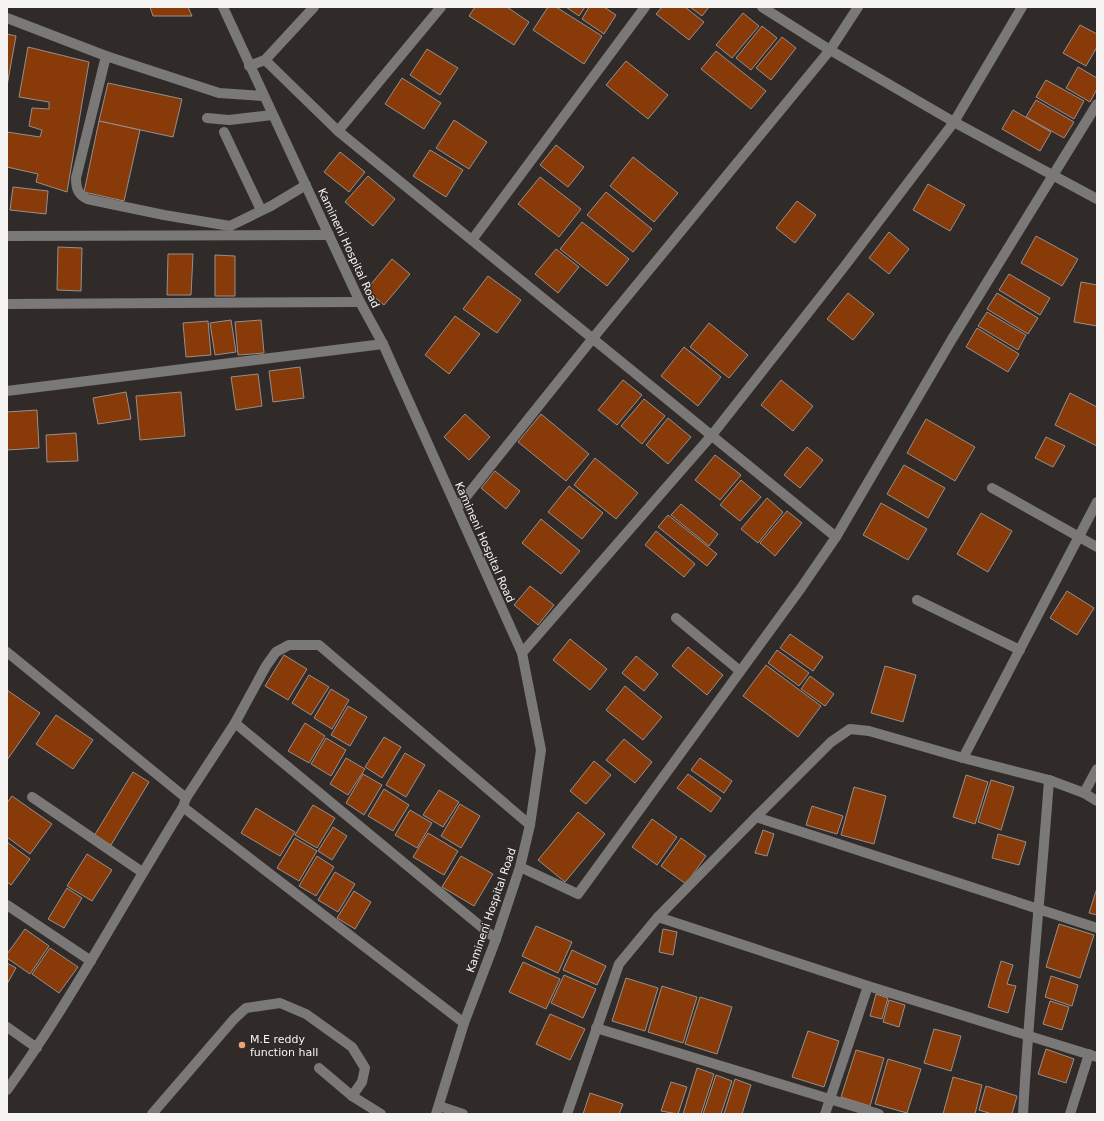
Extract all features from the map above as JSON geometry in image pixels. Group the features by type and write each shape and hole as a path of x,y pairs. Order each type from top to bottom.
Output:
{"street":[{"name":"Kamineni Hospital Road","path":"223,7 249,66 360,302 383,344 522,652 541,750 530,825 520,867 496,939 464,1023 438,1110"},
{"path":"249,66 264,60 314,7"},
{"path":"338,131 441,7"},
{"path":"472,240 645,7"},
{"path":"762,7 830,50 954,122 1097,199"},
{"path":"457,508 593,338 830,50 858,7"},
{"path":"522,652 712,435 954,122 1022,7"},
{"path":"7,18 106,56 219,93 264,96"},
{"path":"106,56 76,178 76,187 79,195 87,199 164,215 230,226 306,185"},
{"path":"264,60 338,131 836,537"},
{"path":"520,867 578,894 836,537 952,339 1052,174 1097,104"},
{"path":"207,118 229,120 272,115"},
{"path":"224,132 261,210"},
{"path":"7,236 329,235"},
{"path":"7,304 360,302"},
{"path":"7,391 383,344"},
{"path":"992,488 1097,547"},
{"path":"963,758 1097,502"},
{"path":"917,600 1020,650"},
{"path":"676,618 740,671"},
{"path":"7,1090 37,1048 91,961 142,872 235,723 266,666 276,652 289,645 319,645 530,825"},
{"path":"7,652 185,802 464,1023"},
{"path":"235,723 496,939"},
{"path":"567,1114 619,964 658,917 756,817 831,742 850,729 869,731 963,758 1049,780 1084,793 1097,801"},
{"path":"1084,793 1097,770"},
{"path":"1023,1114 1027,1034 1040,909 1049,780"},
{"path":"32,797 142,872"},
{"path":"756,817 1097,928"},
{"path":"7,905 91,961"},
{"path":"658,917 868,986 1027,1034 1093,1056 1070,1114"},
{"path":"825,1114 868,986"},
{"path":"152,1114 234,1019 246,1008 263,1004 280,1003 306,1014 352,1047 365,1068 362,1082 352,1096"},
{"path":"7,1027 37,1048"},
{"path":"596,1028 879,1114"},
{"path":"319,1068 352,1096 381,1114"},
{"path":"438,1110 462,1114"}],"building":[{"path":"150,7 188,7 192,16 153,16"},
{"path":"475,7 507,7 529,22 514,45 469,16"},
{"path":"548,7 556,7 602,36 584,64 533,30"},
{"path":"566,7 585,7 579,16"},
{"path":"589,7 604,7 616,15 604,34 582,19"},
{"path":"662,7 685,7 704,22 689,40 656,14"},
{"path":"690,7 709,7 702,16"},
{"path":"743,13 759,26 732,58 716,45"},
{"path":"1080,25 1097,34 1097,47 1086,66 1063,53"},
{"path":"762,26 777,38 751,70 736,58"},
{"path":"7,34 16,36 7,86"},
{"path":"782,37 796,48 771,80 756,68"},
{"path":"28,47 89,62 67,192 36,182 38,174 7,167 7,132 40,137 42,130 29,126 32,108 49,109 49,102 19,97"},
{"path":"427,49 458,68 440,95 410,75"},
{"path":"716,51 766,91 751,109 701,69"},
{"path":"626,61 668,95 648,119 606,85"},
{"path":"1078,67 1097,78 1097,89 1090,102 1066,88"},
{"path":"402,78 441,103 424,129 385,104"},
{"path":"1046,80 1084,101 1074,119 1036,97"},
{"path":"108,83 182,99 173,137 99,121"},
{"path":"1036,100 1074,122 1064,138 1026,117"},
{"path":"1013,110 1051,132 1040,151 1002,129"},
{"path":"454,120 487,142 469,169 436,148"},
{"path":"99,121 140,130 124,201 84,192"},
{"path":"556,145 584,167 568,187 540,165"},
{"path":"430,150 463,170 446,197 413,176"},
{"path":"340,152 365,172 349,192 324,172"},
{"path":"633,157 678,193 654,222 610,186"},
{"path":"368,176 395,199 373,226 345,202"},
{"path":"540,177 581,209 559,237 518,204"},
{"path":"928,184 965,205 950,231 913,210"},
{"path":"13,187 48,191 46,214 10,210"},
{"path":"606,192 652,229 633,252 587,215"},
{"path":"797,201 816,215 795,243 776,228"},
{"path":"582,222 629,259 607,286 560,249"},
{"path":"889,232 909,249 889,274 869,258"},
{"path":"1036,236 1078,259 1062,286 1021,263"},
{"path":"58,247 82,248 81,291 57,290"},
{"path":"556,249 579,267 558,293 535,274"},
{"path":"168,254 193,254 191,295 167,295"},
{"path":"215,255 235,256 235,296 215,296"},
{"path":"392,259 410,274 384,305 366,290"},
{"path":"1009,274 1050,298 1040,315 999,290"},
{"path":"488,276 521,300 497,333 463,309"},
{"path":"1081,282 1097,285 1097,326 1074,322"},
{"path":"848,293 874,314 853,340 827,319"},
{"path":"997,293 1038,318 1028,334 987,309"},
{"path":"987,312 1026,335 1018,350 978,326"},
{"path":"455,316 480,334 449,374 425,355"},
{"path":"231,320 236,352 215,355 210,323"},
{"path":"261,320 264,353 238,355 235,322"},
{"path":"208,321 211,355 186,357 183,323"},
{"path":"709,323 748,355 729,378 690,347"},
{"path":"977,328 1019,354 1008,372 966,347"},
{"path":"684,347 721,377 698,406 661,376"},
{"path":"300,367 304,398 273,402 269,371"},
{"path":"258,374 262,406 236,410 231,377"},
{"path":"623,380 642,395 617,425 598,410"},
{"path":"781,380 813,406 793,431 761,405"},
{"path":"126,392 131,419 98,424 93,398"},
{"path":"181,392 185,436 140,440 136,396"},
{"path":"1070,393 1097,407 1097,446 1055,425"},
{"path":"644,399 665,416 642,444 621,426"},
{"path":"37,410 39,448 7,450 7,412"},
{"path":"465,414 490,437 469,460 444,437"},
{"path":"541,414 589,454 566,481 518,442"},
{"path":"668,418 691,437 668,464 646,445"},
{"path":"926,419 975,447 955,481 907,453"},
{"path":"76,433 78,461 47,462 46,435"},
{"path":"1046,437 1065,446 1053,467 1035,458"},
{"path":"807,447 823,460 800,488 784,475"},
{"path":"715,455 741,475 720,500 695,480"},
{"path":"595,458 638,493 616,519 574,485"},
{"path":"904,465 945,488 928,518 887,494"},
{"path":"495,471 520,491 506,509 481,488"},
{"path":"741,480 761,497 740,521 720,505"},
{"path":"569,486 603,513 582,539 548,512"},
{"path":"767,498 783,512 758,543 741,529"},
{"path":"881,503 927,529 908,560 863,535"},
{"path":"681,504 718,534 709,546 671,515"},
{"path":"787,511 802,523 775,556 760,543"},
{"path":"981,513 1012,531 988,572 957,554"},
{"path":"668,515 717,554 707,566 658,527"},
{"path":"541,519 580,551 561,574 522,543"},
{"path":"656,531 695,564 684,577 645,545"},
{"path":"530,586 554,605 538,625 514,605"},
{"path":"1067,591 1094,608 1077,635 1050,618"},
{"path":"790,634 823,657 813,671 780,648"},
{"path":"570,639 607,669 590,690 553,660"},
{"path":"688,647 723,675 707,695 672,666"},
{"path":"777,650 809,673 799,686 768,663"},
{"path":"284,655 307,669 288,700 265,686"},
{"path":"636,656 658,674 644,691 622,673"},
{"path":"766,665 821,706 798,737 743,696"},
{"path":"885,666 916,675 903,722 871,713"},
{"path":"309,675 329,687 311,715 292,703"},
{"path":"810,676 834,694 825,706 801,689"},
{"path":"625,686 662,717 643,740 606,710"},
{"path":"331,689 349,700 332,729 314,718"},
{"path":"7,690 40,713 7,760"},
{"path":"348,706 367,717 350,746 331,735"},
{"path":"56,715 93,740 73,769 36,744"},
{"path":"305,723 325,736 309,763 288,751"},
{"path":"384,737 401,747 382,778 365,767"},
{"path":"326,738 346,750 331,776 311,764"},
{"path":"624,739 652,762 635,783 606,760"},
{"path":"405,753 425,765 406,797 386,785"},
{"path":"346,758 365,769 348,795 330,784"},
{"path":"700,758 732,781 724,793 691,770"},
{"path":"594,761 611,775 586,804 570,791"},
{"path":"133,772 149,782 111,845 94,836"},
{"path":"363,774 382,785 364,815 346,803"},
{"path":"688,774 721,798 711,812 677,788"},
{"path":"966,775 988,782 975,824 953,817"},
{"path":"991,780 1014,787 1001,830 978,822"},
{"path":"854,787 886,796 874,844 841,835"},
{"path":"384,789 409,805 393,831 368,816"},
{"path":"439,790 459,802 443,827 423,815"},
{"path":"12,796 52,824 30,854 7,837 7,803"},
{"path":"460,804 480,816 461,848 441,836"},
{"path":"313,805 335,818 317,848 295,835"},
{"path":"812,806 843,816 837,834 806,825"},
{"path":"256,808 295,832 280,856 241,833"},
{"path":"410,810 432,823 417,848 395,835"},
{"path":"578,812 605,834 565,882 538,860"},
{"path":"652,819 677,837 657,865 632,847"},
{"path":"333,827 347,836 332,860 318,851"},
{"path":"763,830 774,834 767,856 755,853"},
{"path":"428,833 458,851 444,875 413,857"},
{"path":"998,834 1026,842 1019,865 992,858"},
{"path":"295,838 317,851 299,881 277,868"},
{"path":"681,838 706,856 686,884 661,866"},
{"path":"7,842 30,859 11,885 7,882"},
{"path":"87,854 112,870 92,901 67,886"},
{"path":"317,856 334,867 316,896 299,886"},
{"path":"461,856 493,874 474,906 442,887"},
{"path":"335,872 355,884 338,912 318,900"},
{"path":"67,888 82,898 64,928 48,919"},
{"path":"1097,888 1097,915 1089,913"},
{"path":"354,891 371,902 355,929 337,918"},
{"path":"1059,924 1094,935 1080,978 1046,967"},
{"path":"536,926 572,942 558,973 522,956"},
{"path":"25,929 49,946 30,974 7,958 7,954"},
{"path":"663,929 677,932 673,955 659,952"},
{"path":"50,948 78,967 59,993 32,974"},
{"path":"572,950 606,966 597,985 563,970"},
{"path":"1001,961 1013,965 1007,984 1016,986 1008,1013 988,1007"},
{"path":"523,962 560,979 546,1009 509,992"},
{"path":"7,963 16,968 7,984"},
{"path":"564,975 596,989 583,1018 551,1003"},
{"path":"1051,976 1078,985 1072,1006 1045,997"},
{"path":"626,978 658,988 645,1031 612,1021"},
{"path":"662,986 697,997 683,1043 648,1032"},
{"path":"876,994 888,998 882,1019 870,1016"},
{"path":"700,997 732,1007 717,1054 685,1044"},
{"path":"889,1000 905,1005 899,1027 883,1022"},
{"path":"1050,1001 1069,1007 1062,1030 1043,1024"},
{"path":"550,1014 585,1029 570,1060 536,1044"},
{"path":"934,1029 961,1036 951,1071 924,1063"},
{"path":"808,1031 839,1041 824,1087 792,1077"},
{"path":"1046,1049 1074,1059 1066,1083 1038,1074"},
{"path":"856,1050 884,1058 870,1106 841,1097"},
{"path":"888,1059 921,1069 907,1113 875,1104"},
{"path":"697,1068 714,1074 701,1114 683,1114"},
{"path":"716,1075 732,1081 721,1114 703,1114"},
{"path":"953,1077 982,1085 975,1114 943,1114"},
{"path":"735,1079 751,1085 742,1114 724,1114"},
{"path":"671,1082 687,1087 678,1114 661,1111"},
{"path":"986,1086 1017,1096 1012,1114 992,1114 979,1110"},
{"path":"590,1093 623,1104 619,1114 583,1114"}],"place":[{"name":"M.E reddy function hall","path":"242,1045"}]}
